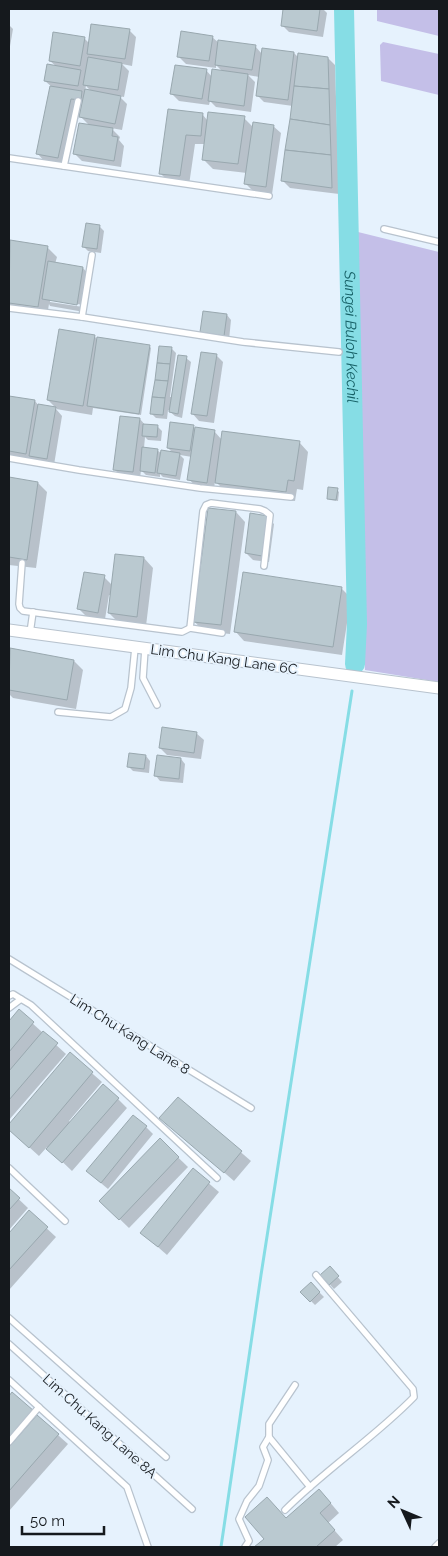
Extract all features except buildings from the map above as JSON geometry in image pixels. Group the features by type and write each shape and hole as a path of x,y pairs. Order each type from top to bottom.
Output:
{"street":[{"name":"Lim Chu Kang Lane 6C","path":"9,630 439,688"}],"lane":[{"path":"64,166 78,101"},
{"path":"9,158 269,196"},
{"path":"384,229 439,242"},
{"path":"82,317 92,255"},
{"path":"9,308 82,317 243,342 339,352"},
{"path":"9,458 200,488 291,497"},
{"path":"190,628 203,511 206,505 211,503 260,509 270,515 264,566"},
{"path":"22,563 20,608 23,611 182,632 190,628 222,633"},
{"path":"30,633 33,612"},
{"path":"140,648 142,678 157,705"},
{"path":"58,712 111,717 125,708 140,648"},
{"name":"Lim Chu Kang Lane 8","path":"9,959 251,1108"},
{"path":"9,996 13,994 31,1005 217,1178"},
{"path":"9,1008 21,999"},
{"path":"9,1168 65,1220"},
{"path":"285,1510 310,1487 385,1426 414,1397 412,1389 316,1275"},
{"path":"9,1318 166,1458"},
{"name":"Lim Chu Kang Lane 8A","path":"9,1344 192,1509"},
{"path":"9,1380 127,1487 148,1547"},
{"path":"245,1547 249,1541 239,1519 247,1500 262,1478 268,1460 263,1447 269,1437 269,1424 295,1385"},
{"path":"9,1442 39,1407"},
{"path":"269,1437 310,1487"},
{"path":"435,1547 439,1542"}],"shaded area":[{"path":"377,9 439,9 439,36 377,21"},
{"path":"383,42 439,54 439,95 381,81 380,45"},
{"path":"358,232 439,252 439,682 365,670"}],"waterway":[{"name":"Sungei Buloh Kechil","path":"344,9 357,624 355,664"},
{"path":"221,1547 261,1275 352,691"}]}
